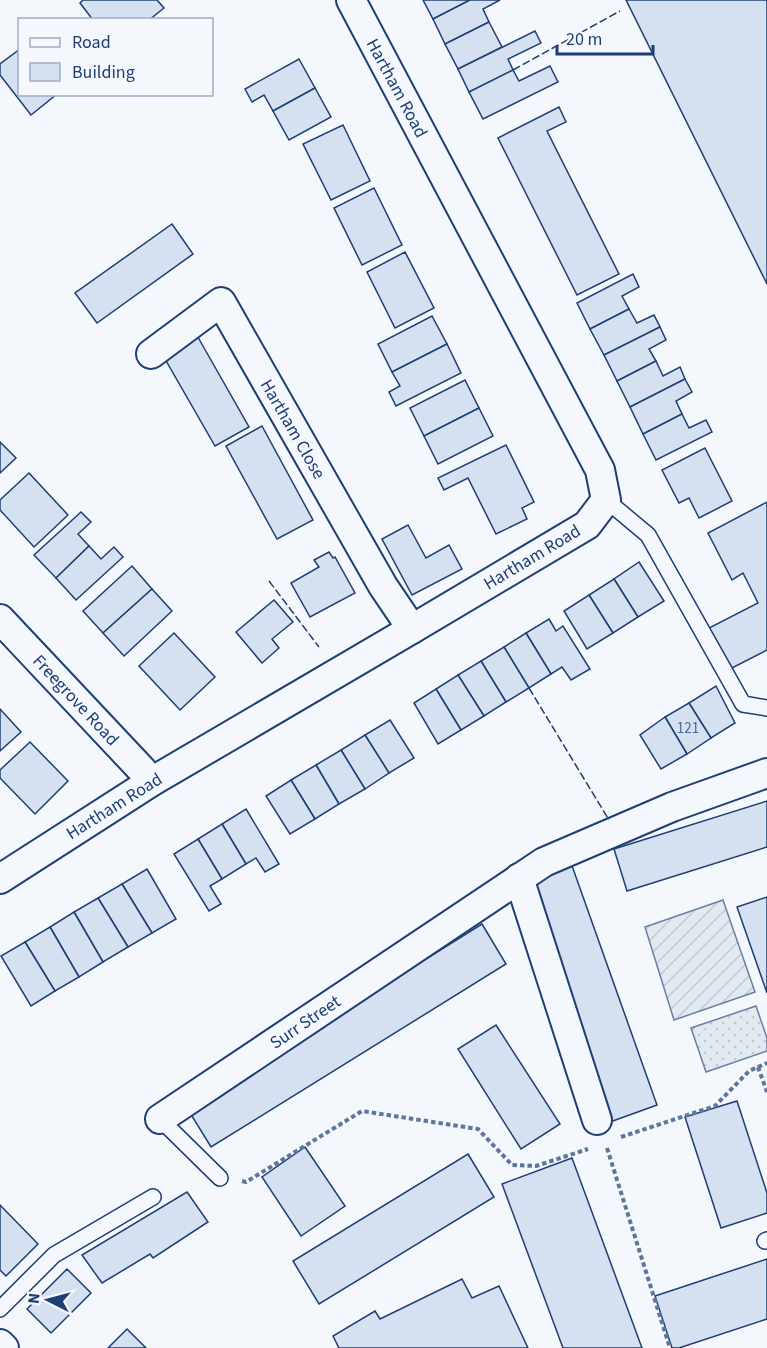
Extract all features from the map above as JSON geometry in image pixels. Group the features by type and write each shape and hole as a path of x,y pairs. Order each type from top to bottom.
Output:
{"street":[{"name":"Hartham Road","path":"0,879 151,782 586,525 606,500 600,470 351,0"},
{"name":"Hartham Close","path":"151,354 222,302 383,586 412,629"},
{"name":"Freegrove Road","path":"0,619 151,782"},
{"name":"Surr Street","path":"160,1119 544,862 661,812 767,773"},
{"path":"519,878 601,1131"},
{"path":"0,1344 4,1348"}],"lane":[{"path":"606,500 648,536 743,704 767,708"},
{"name":"Surr Street","path":"160,1119 220,1178"},
{"path":"0,1309 54,1255 153,1197"}],"path":[{"path":"220,1178 246,1182 362,1111 478,1129 512,1165 536,1166 601,1131 715,1106 750,1071 767,1063"},
{"path":"758,1067 767,1092"},
{"path":"601,1131 670,1348"}],"shaded area":[{"path":"723,900 755,992 674,1020 645,927"},
{"path":"756,1006 767,1038 767,1051 706,1072 691,1028"}],"building":[{"path":"83,0 157,0 164,8 152,18 91,18 80,3"},
{"path":"423,0 470,0 433,19"},
{"path":"470,0 500,0 483,9 489,22 445,44 433,19"},
{"path":"626,0 767,0 767,284"},
{"path":"489,22 502,47 458,69 445,44"},
{"path":"535,31 541,43 508,59 513,70 469,92 458,69"},
{"path":"18,50 18,96 55,96 31,115 0,75 0,64"},
{"path":"299,59 315,88 273,111 264,95 252,102 245,89"},
{"path":"550,66 558,82 483,119 469,92 513,70 519,81"},
{"path":"315,88 331,117 289,140 273,111"},
{"path":"559,107 566,122 547,131 619,274 577,295 498,138"},
{"path":"343,125 370,181 331,200 303,144"},
{"path":"374,188 402,245 362,265 334,208"},
{"path":"172,224 193,254 97,323 75,293"},
{"path":"405,252 434,308 395,328 367,272"},
{"path":"633,274 639,287 622,296 629,309 590,329 577,303"},
{"path":"629,309 637,323 654,315 660,327 604,355 590,329"},
{"path":"432,316 447,344 392,372 378,344"},
{"path":"660,327 666,340 649,349 656,361 617,381 604,355"},
{"path":"195,332 249,427 215,446 161,352"},
{"path":"447,344 461,373 396,406 389,392 400,386 392,372"},
{"path":"656,361 663,376 680,367 685,379 630,407 617,381"},
{"path":"685,379 692,392 676,401 682,414 643,434 630,407"},
{"path":"465,380 479,408 424,436 410,408"},
{"path":"479,408 493,436 438,464 424,436"},
{"path":"682,414 689,428 706,420 712,432 656,460 643,434"},
{"path":"262,426 313,520 277,539 226,446"},
{"path":"0,442 16,458 0,473"},
{"path":"506,445 534,502 522,508 527,519 496,534 468,478 444,490 438,478"},
{"path":"705,448 732,501 699,518 689,498 679,503 662,470"},
{"path":"29,473 68,515 34,547 0,510 0,500"},
{"path":"767,502 767,650 730,669 709,628 758,603 743,573 732,580 708,533"},
{"path":"81,512 91,522 78,534 89,546 56,578 34,555"},
{"path":"408,525 426,558 449,545 462,569 412,595 382,539"},
{"path":"89,546 101,559 114,547 123,557 76,600 56,578"},
{"path":"329,552 333,558 335,557 355,593 310,617 291,583 319,567 314,560"},
{"path":"639,562 664,601 638,617 614,579"},
{"path":"132,566 152,589 103,633 83,611"},
{"path":"614,579 638,617 613,633 589,595"},
{"path":"152,589 172,611 124,656 103,633"},
{"path":"589,595 613,633 587,649 564,611"},
{"path":"274,600 293,622 272,639 279,648 262,663 236,632"},
{"path":"549,619 556,631 563,626 590,669 571,680 562,667 551,674 526,633"},
{"path":"174,633 215,677 180,710 139,666"},
{"path":"526,633 551,674 529,688 504,647"},
{"path":"504,647 529,688 506,702 481,661"},
{"path":"481,661 506,702 484,716 458,675"},
{"path":"458,675 484,716 461,730 436,689"},
{"path":"716,686 735,723 711,738 689,703"},
{"path":"436,689 461,730 438,744 414,703"},
{"path":"689,703 711,738 687,754 665,717"},
{"path":"0,709 21,732 0,751"},
{"path":"665,717 687,754 661,769 640,735"},
{"path":"390,720 414,758 389,773 365,735"},
{"path":"365,735 389,773 365,789 341,750"},
{"path":"30,742 68,781 35,814 0,778 0,770"},
{"path":"341,750 365,789 339,804 316,765"},
{"path":"316,765 339,804 315,819 291,780"},
{"path":"291,780 315,819 290,834 266,796"},
{"path":"767,801 767,847 627,891 614,849"},
{"path":"246,809 279,864 265,872 256,858 246,864 222,824"},
{"path":"222,824 246,864 222,879 198,839"},
{"path":"198,839 222,879 210,886 221,904 209,911 174,854"},
{"path":"571,863 657,1105 610,1122 524,880"},
{"path":"147,869 176,919 152,933 122,884"},
{"path":"122,884 152,933 128,947 98,898"},
{"path":"767,897 767,993 737,907"},
{"path":"98,898 128,947 103,962 74,912"},
{"path":"74,912 103,962 79,977 50,927"},
{"path":"482,924 506,964 211,1147 187,1108"},
{"path":"50,927 79,977 55,991 25,942"},
{"path":"25,942 55,991 31,1006 1,956"},
{"path":"496,1025 560,1124 521,1149 458,1049"},
{"path":"737,1101 767,1193 767,1213 721,1228 685,1117"},
{"path":"305,1147 345,1206 301,1236 262,1177"},
{"path":"468,1154 494,1197 319,1304 293,1261"},
{"path":"572,1158 642,1348 563,1348 502,1184"},
{"path":"187,1192 208,1222 153,1258 150,1254 102,1283 82,1255"},
{"path":"0,1205 38,1244 6,1276 0,1270"},
{"path":"767,1259 767,1319 679,1348 672,1348 655,1296"},
{"path":"67,1269 91,1293 51,1333 27,1309"},
{"path":"462,1279 472,1298 499,1286 528,1348 339,1348 333,1336 375,1311 380,1319"},
{"path":"127,1329 146,1348 108,1348"}],"fence":[{"path":"513,70 620,11"},
{"path":"269,581 319,647"},
{"path":"529,688 609,820"}]}
